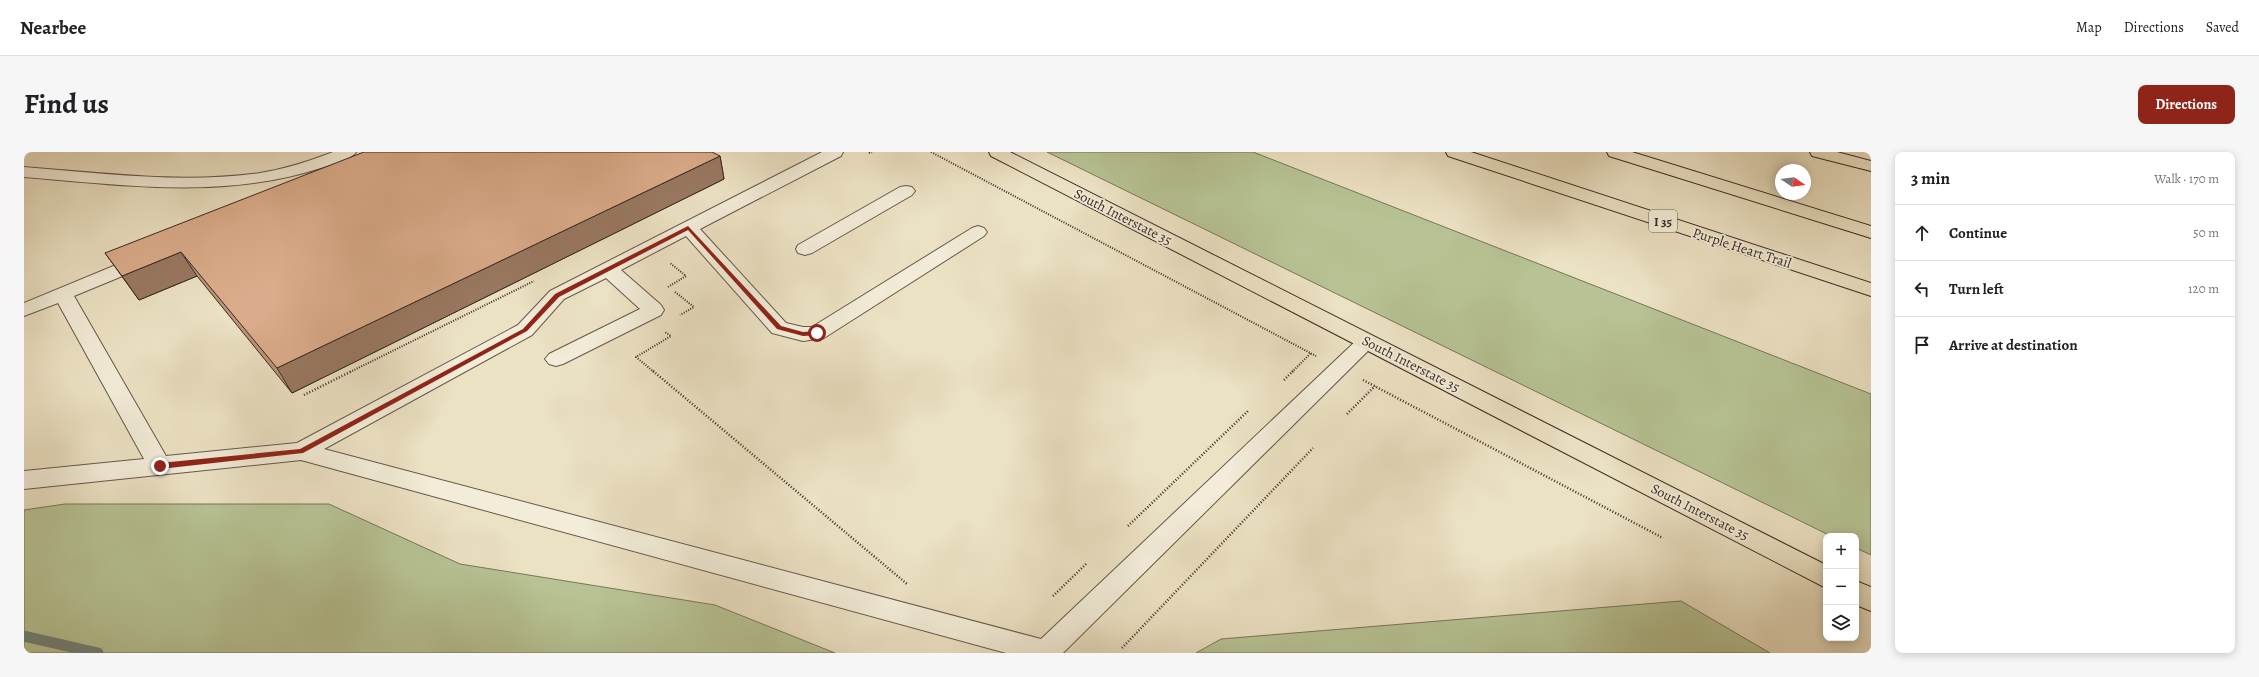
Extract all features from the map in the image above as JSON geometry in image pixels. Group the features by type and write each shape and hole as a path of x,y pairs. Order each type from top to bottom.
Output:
{"main road":[{"name":"South Interstate 35","path":"997,152 1823,575"},
{"name":"Purple Heart Trail","path":"1454,152 1871,290"},
{"path":"1614,152 1871,232"},
{"path":"1627,152 1717,183"},
{"path":"1818,152 1871,166"},
{"path":"1859,594 1871,600"}],"lane":[{"path":"24,172 179,183 261,178 328,160 348,152"},
{"path":"301,451 525,330 557,295 835,152"},
{"path":"805,249 906,191"},
{"path":"688,227 779,328 803,334 817,333 823,330 978,232"},
{"path":"24,310 166,251"},
{"path":"556,359 654,310 608,269"},
{"path":"63,294 160,466"},
{"path":"24,480 301,451 1046,652 1368,342"}],"path":[{"path":"931,152 1312,353 1284,380"},
{"path":"666,260 686,276 667,286 694,306 677,317"},
{"path":"304,396 537,279"},
{"path":"659,327 671,336 636,357 910,586"},
{"path":"1366,381 1663,538"},
{"path":"1347,414 1375,386"},
{"path":"1128,526 1249,410"},
{"path":"1122,648 1313,448"},
{"path":"1053,596 1086,563"}],"green space":[{"path":"1047,152 1253,152 1871,394 1871,555 1859,549 1859,533 1825,533"},
{"path":"65,504 329,504 460,564 715,605 835,653 24,653 24,510"},
{"path":"1681,601 1770,653 1196,653 1221,639"}],"building":[{"path":"364,152 712,152 720,156 277,368 181,252 122,276 105,253"}],"waterway":[{"path":"24,636 98,653"}],"route":[{"path":"160,466 301,451 525,330 557,295 688,227 779,328 803,334 817,333"}]}
